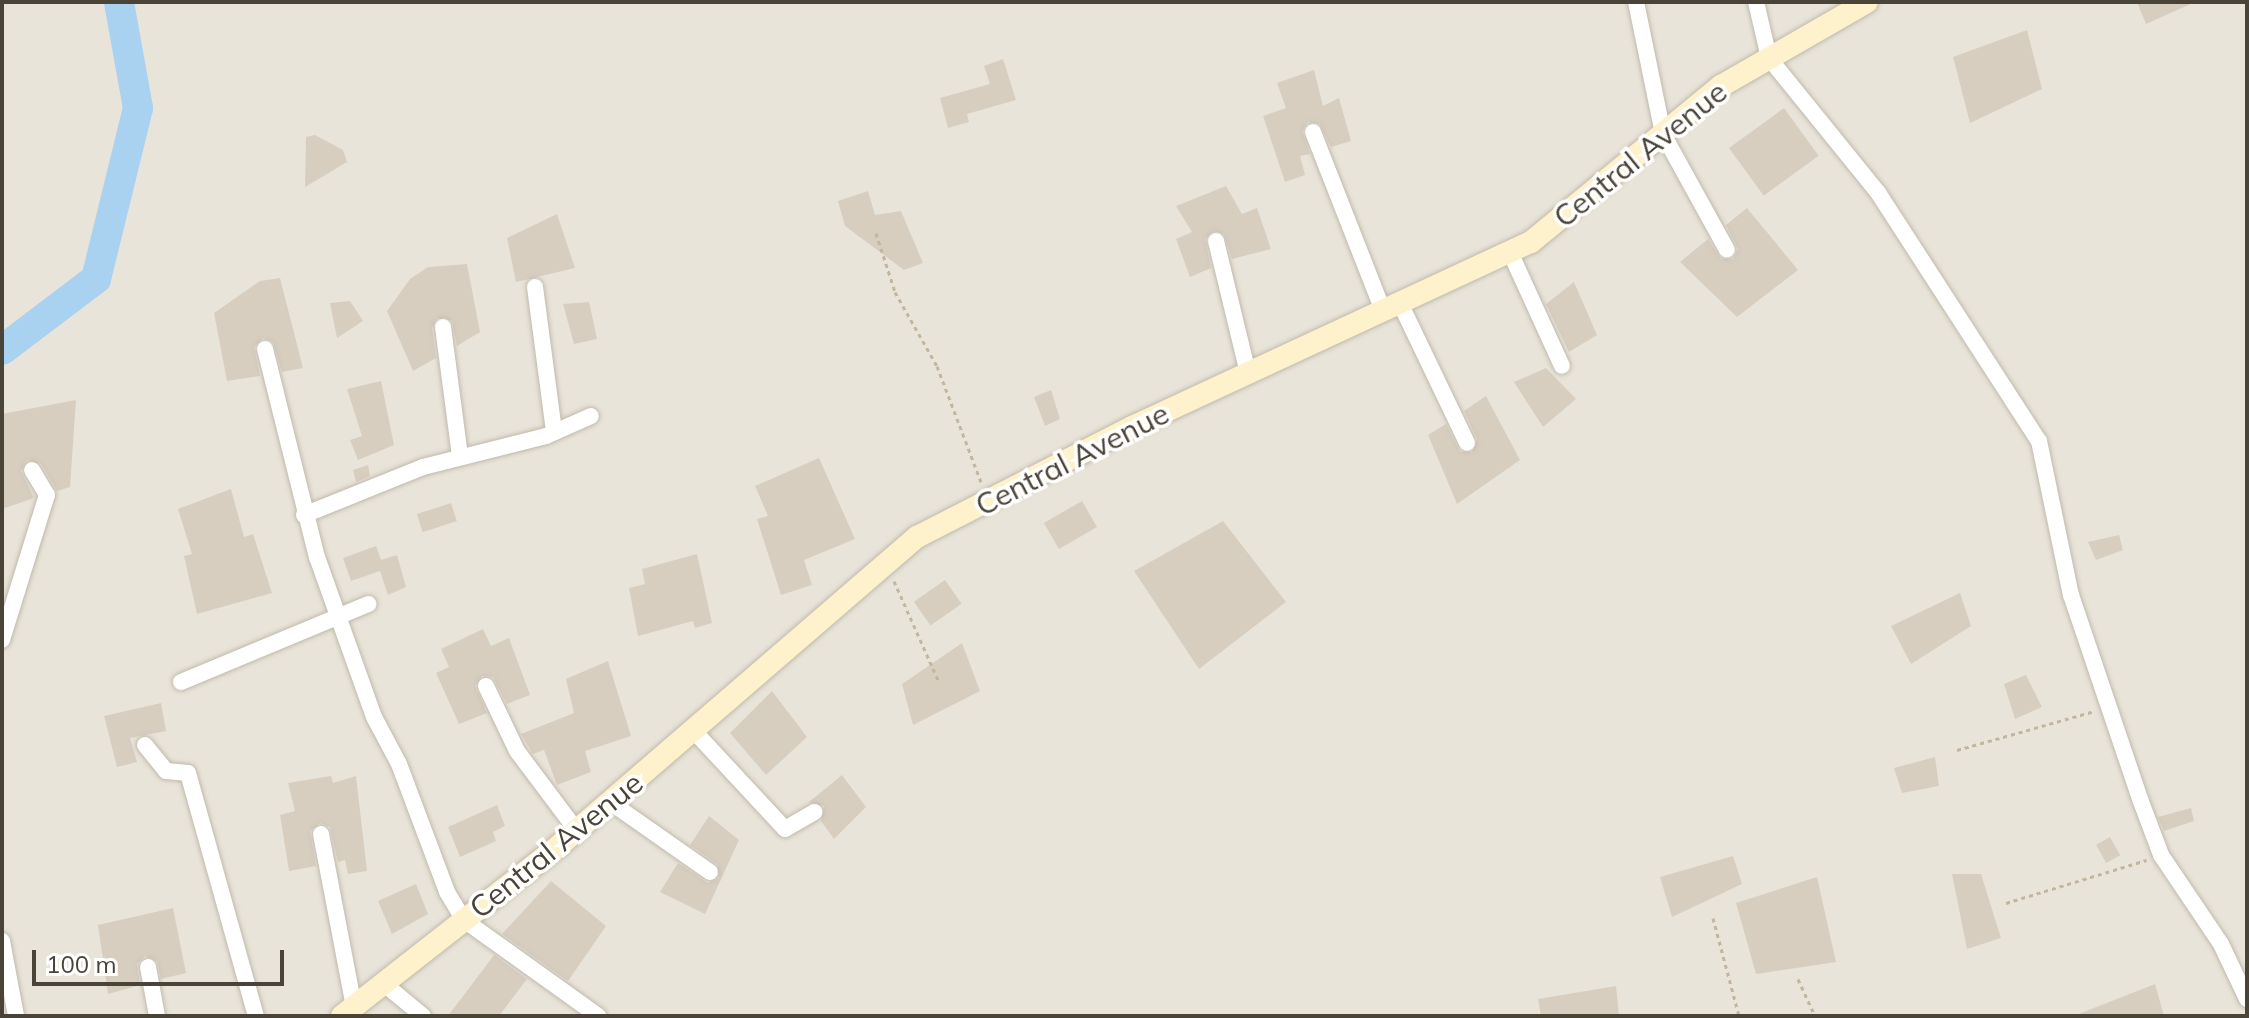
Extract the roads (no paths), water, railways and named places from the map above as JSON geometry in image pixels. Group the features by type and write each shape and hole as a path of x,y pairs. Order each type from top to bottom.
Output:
{"street":[{"path":"1636,2 1663,134 1727,250"},
{"path":"1756,2 1769,58 1879,194 2039,441 2071,595 2107,708 2161,855 2221,944 2247,999"},
{"name":"Central Avenue","path":"348,1011 577,831 917,537 1248,373 1531,242 1721,86 1867,2"},
{"path":"1313,132 1392,307 1467,443"},
{"path":"1216,241 1248,373"},
{"path":"1510,252 1562,366"},
{"path":"535,287 554,432"},
{"path":"443,327 460,457"},
{"path":"265,349 304,515 338,617 374,717 464,920 598,1016"},
{"path":"304,515 460,457 554,432 591,416"},
{"path":"2,640 47,495 32,470"},
{"path":"181,682 368,604"},
{"path":"486,686 517,751 577,831"},
{"path":"693,730 785,829 815,812"},
{"path":"145,745 166,771 188,773 256,1016"},
{"path":"610,802 710,872"},
{"path":"321,834 348,1011"},
{"path":"2,941 16,1016"},
{"path":"148,967 157,1016"},
{"path":"383,983 423,1016"}],"waterway":[{"path":"2,350 96,279 138,108 119,2"}]}
